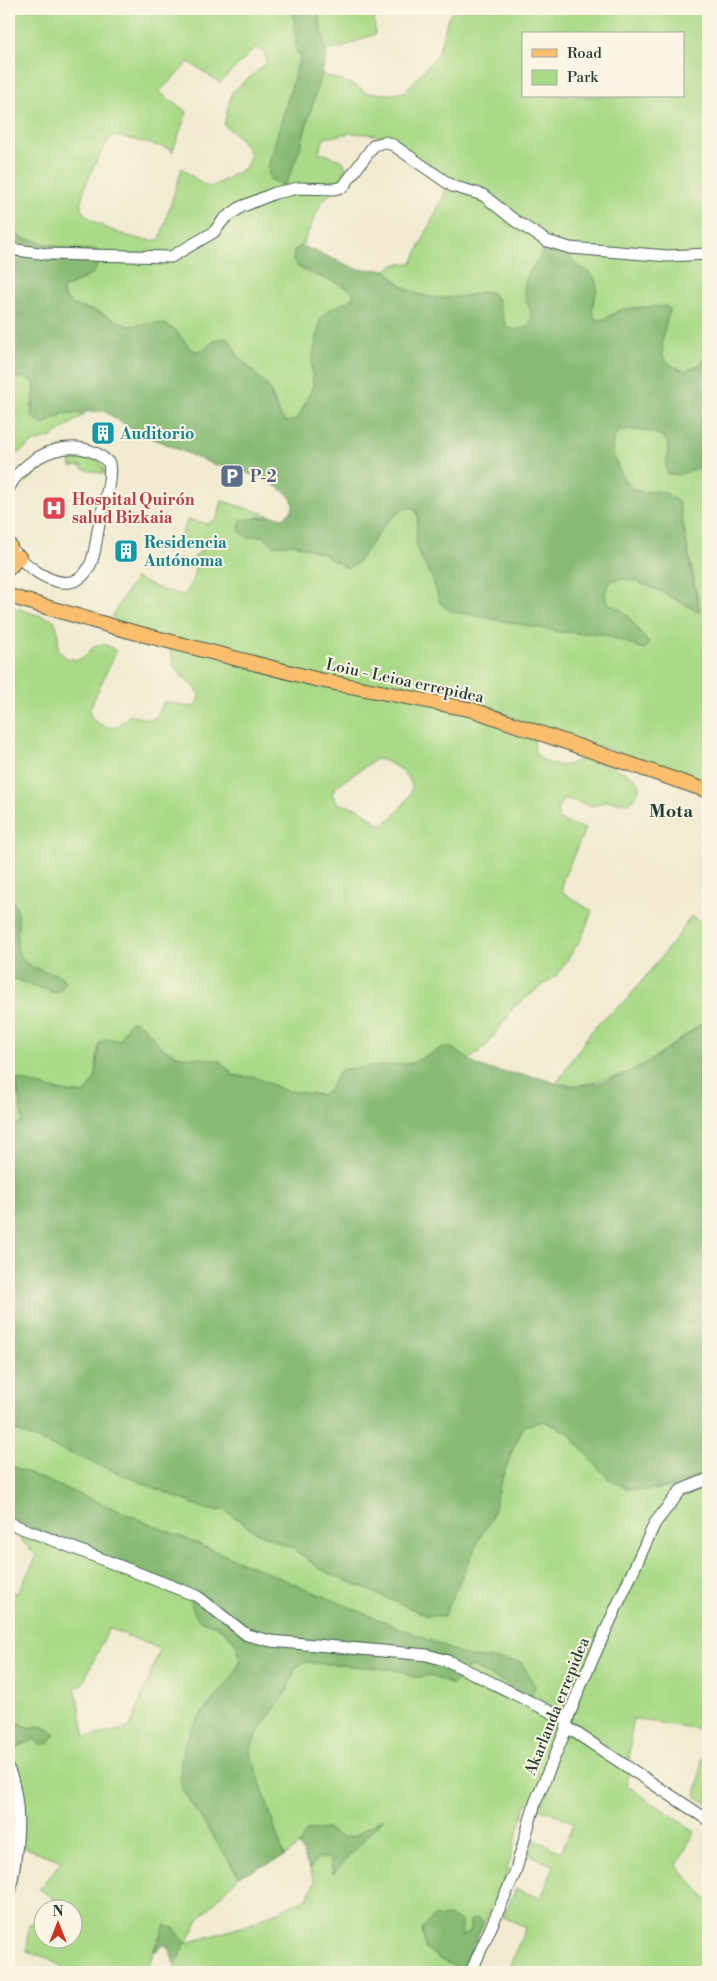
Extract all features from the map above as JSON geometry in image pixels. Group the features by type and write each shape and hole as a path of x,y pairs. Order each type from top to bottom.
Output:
{"main road":[{"path":"9,568 12,548"},
{"path":"9,591 70,610 92,620"},
{"name":"Loiu - Leioa errepidea","path":"9,596 118,628"},
{"name":"Loiu - Leioa errepidea","path":"9,602 319,680 472,710 708,791"}],"street":[{"path":"9,249 57,254 171,257 214,232 224,219 241,207 276,192 299,188 334,190 343,187 374,145 385,142 393,145 452,186 483,195 514,220 547,241 570,248 668,256 708,254"},
{"path":"9,487 15,477 32,460 60,449 88,450 98,454 108,463 110,477 90,566 85,574 78,580 69,582 47,578 33,570 12,548"},
{"name":"Akarlanda errepidea","path":"471,1972 515,1873 535,1803 583,1680 655,1523 681,1490 708,1479"},
{"path":"9,1523 197,1596 247,1636 271,1641 427,1655 448,1661 567,1724 708,1820"},
{"path":"9,1770 18,1802 14,1870 9,1895"}],"green space":[{"path":"9,9 293,9 297,54 301,54 268,167 270,179 281,185 300,148 321,74 354,85 368,93 395,94 406,91 438,54 448,18 455,9 708,9 708,355 699,365 686,371 667,362 663,355 661,347 662,338 670,309 667,307 630,308 596,320 592,312 596,282 592,276 573,261 562,247 542,253 524,287 532,315 531,322 526,327 518,330 512,330 508,327 502,317 497,299 483,292 442,298 418,294 407,289 386,270 396,264 412,263 449,184 378,135 351,133 324,138 319,152 343,161 346,169 337,186 321,203 302,246 293,260 305,272 342,284 354,294 352,299 320,322 312,366 313,386 298,419 292,422 283,421 268,386 239,357 228,338 217,340 204,349 195,351 189,347 175,330 128,326 99,312 73,305 63,296 63,289 87,277 73,250 22,238 9,231","holes":["256,47 265,53 267,63 232,92 224,125 237,135 247,148 250,159 244,169 211,187 202,184 182,168 160,239 142,239 116,232 93,221 85,214 81,208 83,193 97,160 111,137 130,139 172,149 172,153 187,112 159,92 189,62 220,83"]},
{"path":"293,9 317,9 327,55 300,148 290,175 286,182 281,185 270,179 268,167 301,54 297,54"},
{"path":"317,9 374,9 375,34 341,48 326,51"},
{"path":"9,231 22,238 64,249 97,250 101,259 93,273 63,289 63,296 73,305 99,312 128,326 157,323 167,325 175,330 190,348 196,351 204,350 216,339 228,338 239,357 268,386 279,416 287,422 298,419 313,386 312,361 321,317 328,311 352,299 354,294 348,288 298,267 293,260 294,250 302,246 357,269 386,270 403,286 420,295 441,298 491,292 497,299 506,326 515,330 527,327 531,322 530,308 524,289 530,270 545,249 565,249 574,262 590,273 595,280 597,286 593,304 593,315 596,320 602,320 624,309 665,306 670,309 662,339 663,358 674,367 686,371 699,365 708,355 708,464 678,475 667,474 666,465 669,444 660,435 647,431 620,431 615,436 613,443 618,470 627,485 638,491 662,492 679,503 699,612 642,584 619,579 610,582 605,593 606,601 624,612 633,623 649,645 644,649 602,634 560,632 450,611 440,603 431,574 417,549 418,514 414,508 404,509 395,515 354,565 347,568 319,552 294,544 274,546 263,536 247,537 242,534 239,529 241,520 272,516 283,518 292,509 292,500 284,491 270,483 238,470 215,465 135,431 104,411 65,413 42,425 31,415 35,391 34,382 22,377 9,380"},
{"path":"22,377 34,382 35,391 31,408 42,425 65,413 85,414 52,437 32,443 9,460 9,380"},
{"path":"628,430 650,432 662,436 668,446 666,465 700,466 708,464 708,784 613,750 584,742 534,738 535,752 549,763 563,766 586,759 624,772 637,780 640,785 636,797 629,803 607,801 592,806 567,799 558,808 559,820 585,829 563,879 562,892 592,911 582,937 558,974 515,1006 488,1044 469,1060 458,1052 427,1057 412,1063 339,1072 329,1090 324,1094 316,1095 306,1095 237,1075 234,1076 227,1068 212,1060 180,1056 164,1049 142,1027 130,1022 120,1040 109,1039 97,1051 96,1076 85,1094 60,1091 16,1079 23,1122 17,1125 9,1122 9,977 55,993 59,992 58,975 32,967 20,956 17,948 17,912 15,904 9,898 9,606 54,620 58,631 58,649 66,658 78,660 98,645 109,647 116,651 90,708 93,720 113,728 118,726 129,715 152,720 158,715 164,701 189,707 196,706 199,695 194,686 177,671 168,648 115,621 112,616 135,578 162,590 184,595 194,577 195,556 202,551 178,542 188,519 208,524 217,518 222,501 272,516 257,517 247,537 263,536 274,546 294,544 356,565 380,530 404,509 412,507 418,519 417,547 419,554 434,581 458,612 560,632 602,634 616,637 639,648 633,624 606,601 605,593 610,582 619,579 630,580 655,589 699,612 700,610 679,503 668,496 659,493 643,492 630,486 623,477 616,462 612,448 613,437 617,433","holes":["376,759 403,772 412,786 401,808 381,825 358,808 339,804 332,794 335,787"]},
{"path":"69,453 92,457 100,463 105,474 82,469 82,466 71,467"},
{"path":"51,456 47,460 48,463 28,481 18,484 26,472"},
{"path":"9,898 15,904 18,911 17,946 19,953 23,960 31,966 62,977 65,983 59,992 9,977"},
{"path":"691,916 701,922 708,918 708,1019 646,1064 626,1074 581,1085 556,1084 590,1033 602,1020 626,1001 677,937"},
{"path":"708,1019 708,1472 670,1486 643,1490 630,1489 617,1484 606,1476 572,1437 562,1429 543,1421 524,1426 514,1446 499,1487 491,1520 482,1533 444,1616 426,1615 320,1569 294,1549 254,1531 225,1510 208,1510 9,1428 9,1122 17,1125 23,1122 16,1079 60,1091 85,1094 96,1076 99,1043 106,1039 120,1040 128,1024 132,1021 142,1025 161,1047 171,1053 178,1056 220,1061 234,1076 255,1077 284,1090 321,1095 328,1091 339,1072 344,1069 412,1063 444,1047 454,1050 483,1068 536,1077 566,1086 586,1085 605,1081 642,1065 659,1055"},
{"path":"543,1421 567,1432 607,1477 655,1490 675,1486 708,1472 708,1804 696,1797 707,1730 632,1719 627,1786 695,1831 677,1865 708,1901 708,1972 507,1972 526,1927 503,1917 516,1889 541,1898 554,1866 529,1854 535,1840 561,1852 574,1823 526,1803 505,1877 484,1923 479,1918 470,1932 462,1937 443,1961 462,1969 461,1972 172,1972 180,1956 158,1937 147,1972 61,1972 62,1967 50,1959 27,1951 29,1924 32,1923 32,1948 82,1948 82,1898 52,1898 39,1889 62,1861 20,1846 18,1871 9,1915 9,1808 21,1801 9,1751 35,1739 48,1728 38,1726 29,1728 20,1723 9,1726 9,1589 17,1594 37,1556 15,1534 9,1521 190,1593 201,1621 215,1626 226,1633 239,1650 239,1661 235,1671 198,1718 194,1726 183,1753 180,1773 183,1791 239,1876 199,1919 187,1943 248,1925 307,1898 315,1882 310,1869 317,1858 330,1858 333,1873 381,1820 354,1836 342,1838 326,1829 307,1831 299,1845 284,1857 250,1751 260,1729 286,1691 294,1669 304,1662 399,1670 414,1677 430,1675 452,1685 469,1666 521,1662 469,1657 9,1465 9,1428 208,1510 225,1510 254,1531 294,1549 320,1569 426,1615 443,1616 482,1533 491,1520 499,1487 514,1446 524,1426","holes":["109,1628 160,1649 130,1728 85,1737 75,1687 82,1685"]},
{"path":"9,1465 469,1657 521,1662 535,1686 531,1696 470,1666 460,1679 452,1685 430,1675 414,1677 399,1670 304,1662 294,1669 286,1691 260,1729 250,1751 284,1857 239,1876 183,1791 180,1772 183,1752 190,1732 236,1671 240,1658 237,1646 225,1631 215,1625 202,1621 195,1615 190,1593 9,1518"},
{"path":"20,1723 29,1728 46,1728 55,1735 49,1743 40,1745 35,1739 9,1751 9,1726"},
{"path":"383,1818 334,1873 330,1858 317,1858 310,1869 299,1845 307,1831 326,1829 342,1838 354,1836"},
{"path":"448,1916 461,1921 462,1936 470,1932 470,1920 479,1918 484,1923 462,1969 443,1961 425,1949 422,1929 433,1917"},
{"path":"165,1925 174,1928 186,1943 174,1964 171,1952 165,1944 154,1952"}],"place":[{"name":"Auditorio","path":"103,433"},
{"name":"P-2","path":"232,476"},
{"name":"Hospital Quirón salud Bizkaia","path":"54,508"},
{"name":"Residencia Autónoma","path":"126,551"}],"district":[{"name":"Mota","path":"671,811"}]}
